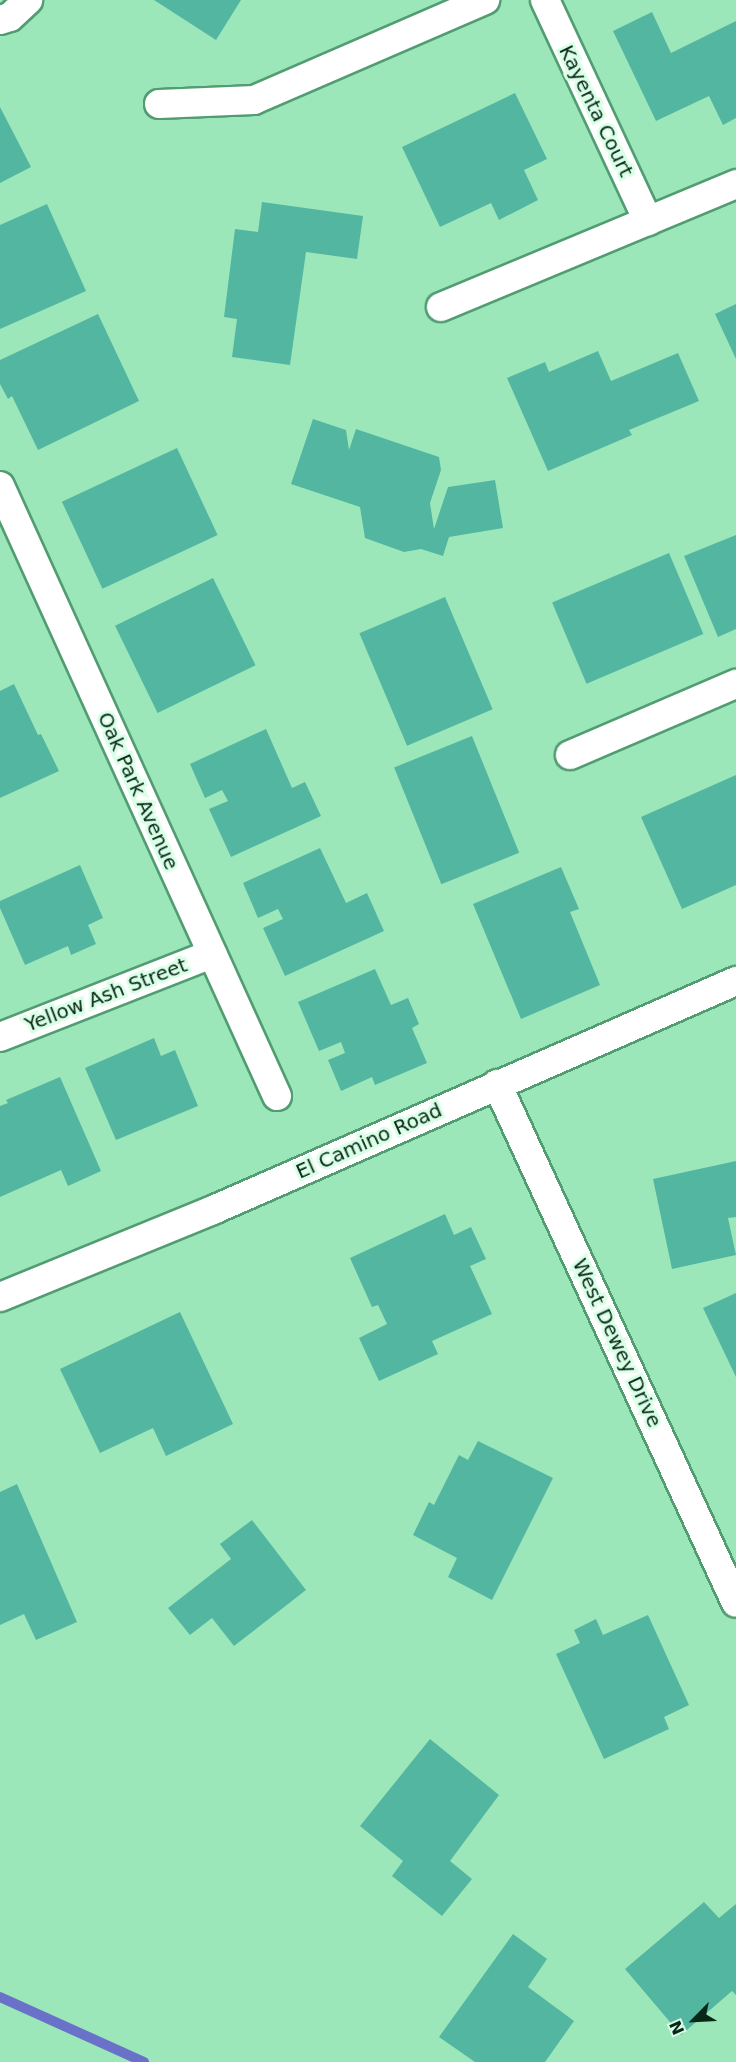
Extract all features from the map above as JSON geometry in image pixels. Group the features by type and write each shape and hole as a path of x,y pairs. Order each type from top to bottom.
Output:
{"street":[{"path":"159,104 254,100 485,0"},
{"name":"Kayenta Court","path":"544,0 648,221"},
{"path":"441,307 736,184"},
{"name":"Oak Park Avenue","path":"0,486 277,1096"},
{"path":"570,755 736,684"},
{"name":"Yellow Ash Street","path":"0,1036 212,954"},
{"name":"El Camino Road","path":"0,1297 213,1210 736,981"},
{"name":"West Dewey Drive","path":"497,1084 736,1603"}],"building":[{"path":"154,0 241,0 216,40"},
{"path":"652,12 671,53 736,21 736,118 723,125 709,96 656,121 613,31"},
{"path":"515,93 547,159 524,170 538,200 499,220 491,203 440,227 402,147"},
{"path":"0,107 31,167 0,183"},
{"path":"262,202 363,216 357,259 306,252 290,365 232,357 237,319 224,317 235,229 258,232"},
{"path":"47,204 86,291 0,329 0,225"},
{"path":"736,304 736,359 715,314"},
{"path":"98,314 139,401 38,450 12,396 8,399 0,384 0,360"},
{"path":"598,351 611,381 678,353 699,401 629,430 632,435 548,471 507,378 545,362 549,372"},
{"path":"313,419 346,430 349,450 356,429 439,457 441,470 430,503 434,529 448,487 495,480 503,528 449,537 443,556 421,549 404,552 365,538 360,507 291,484"},
{"path":"177,448 218,535 102,589 62,502"},
{"path":"736,535 736,629 718,637 684,556"},
{"path":"669,553 703,634 586,684 552,603"},
{"path":"213,578 256,665 158,713 115,626"},
{"path":"445,597 493,709 407,746 359,633"},
{"path":"14,684 38,735 41,734 59,771 0,798 0,691"},
{"path":"266,729 292,788 305,782 321,816 231,857 209,809 228,801 222,790 205,798 190,764"},
{"path":"472,736 519,853 441,884 394,767"},
{"path":"736,775 736,885 682,909 641,817"},
{"path":"320,848 346,903 367,893 384,931 285,976 263,928 283,919 278,909 258,918 243,883"},
{"path":"80,865 103,918 88,925 96,944 71,955 68,946 25,965 0,908 0,901"},
{"path":"561,867 579,909 570,912 600,985 521,1019 473,904"},
{"path":"375,969 391,1005 408,998 419,1024 412,1028 427,1063 375,1085 372,1077 341,1091 328,1060 345,1053 341,1042 319,1051 298,1002"},
{"path":"154,1038 161,1056 175,1050 198,1106 116,1140 85,1068"},
{"path":"60,1077 101,1171 68,1186 61,1170 0,1197 0,1106 8,1103 6,1100"},
{"path":"736,1161 736,1217 728,1218 736,1255 672,1269 653,1179"},
{"path":"445,1214 454,1235 471,1227 486,1259 470,1266 492,1314 432,1341 438,1354 379,1381 359,1338 387,1324 378,1305 372,1307 350,1258"},
{"path":"736,1293 736,1377 703,1308"},
{"path":"180,1312 233,1424 166,1456 153,1428 100,1453 60,1369"},
{"path":"478,1441 553,1478 492,1600 448,1577 457,1558 413,1535 429,1502 434,1505 459,1455 468,1460"},
{"path":"17,1484 77,1622 36,1640 24,1614 0,1625 0,1492"},
{"path":"252,1520 306,1590 234,1646 212,1618 190,1635 168,1608 231,1559 220,1544"},
{"path":"648,1615 689,1705 664,1717 669,1729 604,1759 556,1654 580,1643 574,1630 596,1619 603,1635"},
{"path":"430,1739 499,1795 450,1861 472,1879 442,1916 392,1876 403,1861 360,1826"},
{"path":"704,1902 719,1918 736,1904 736,1995 732,1991 681,2035 625,1969"},
{"path":"513,1934 547,1959 528,1987 574,2021 545,2062 475,2062 439,2037"}],"waterway":[{"path":"0,1997 144,2062"}]}
